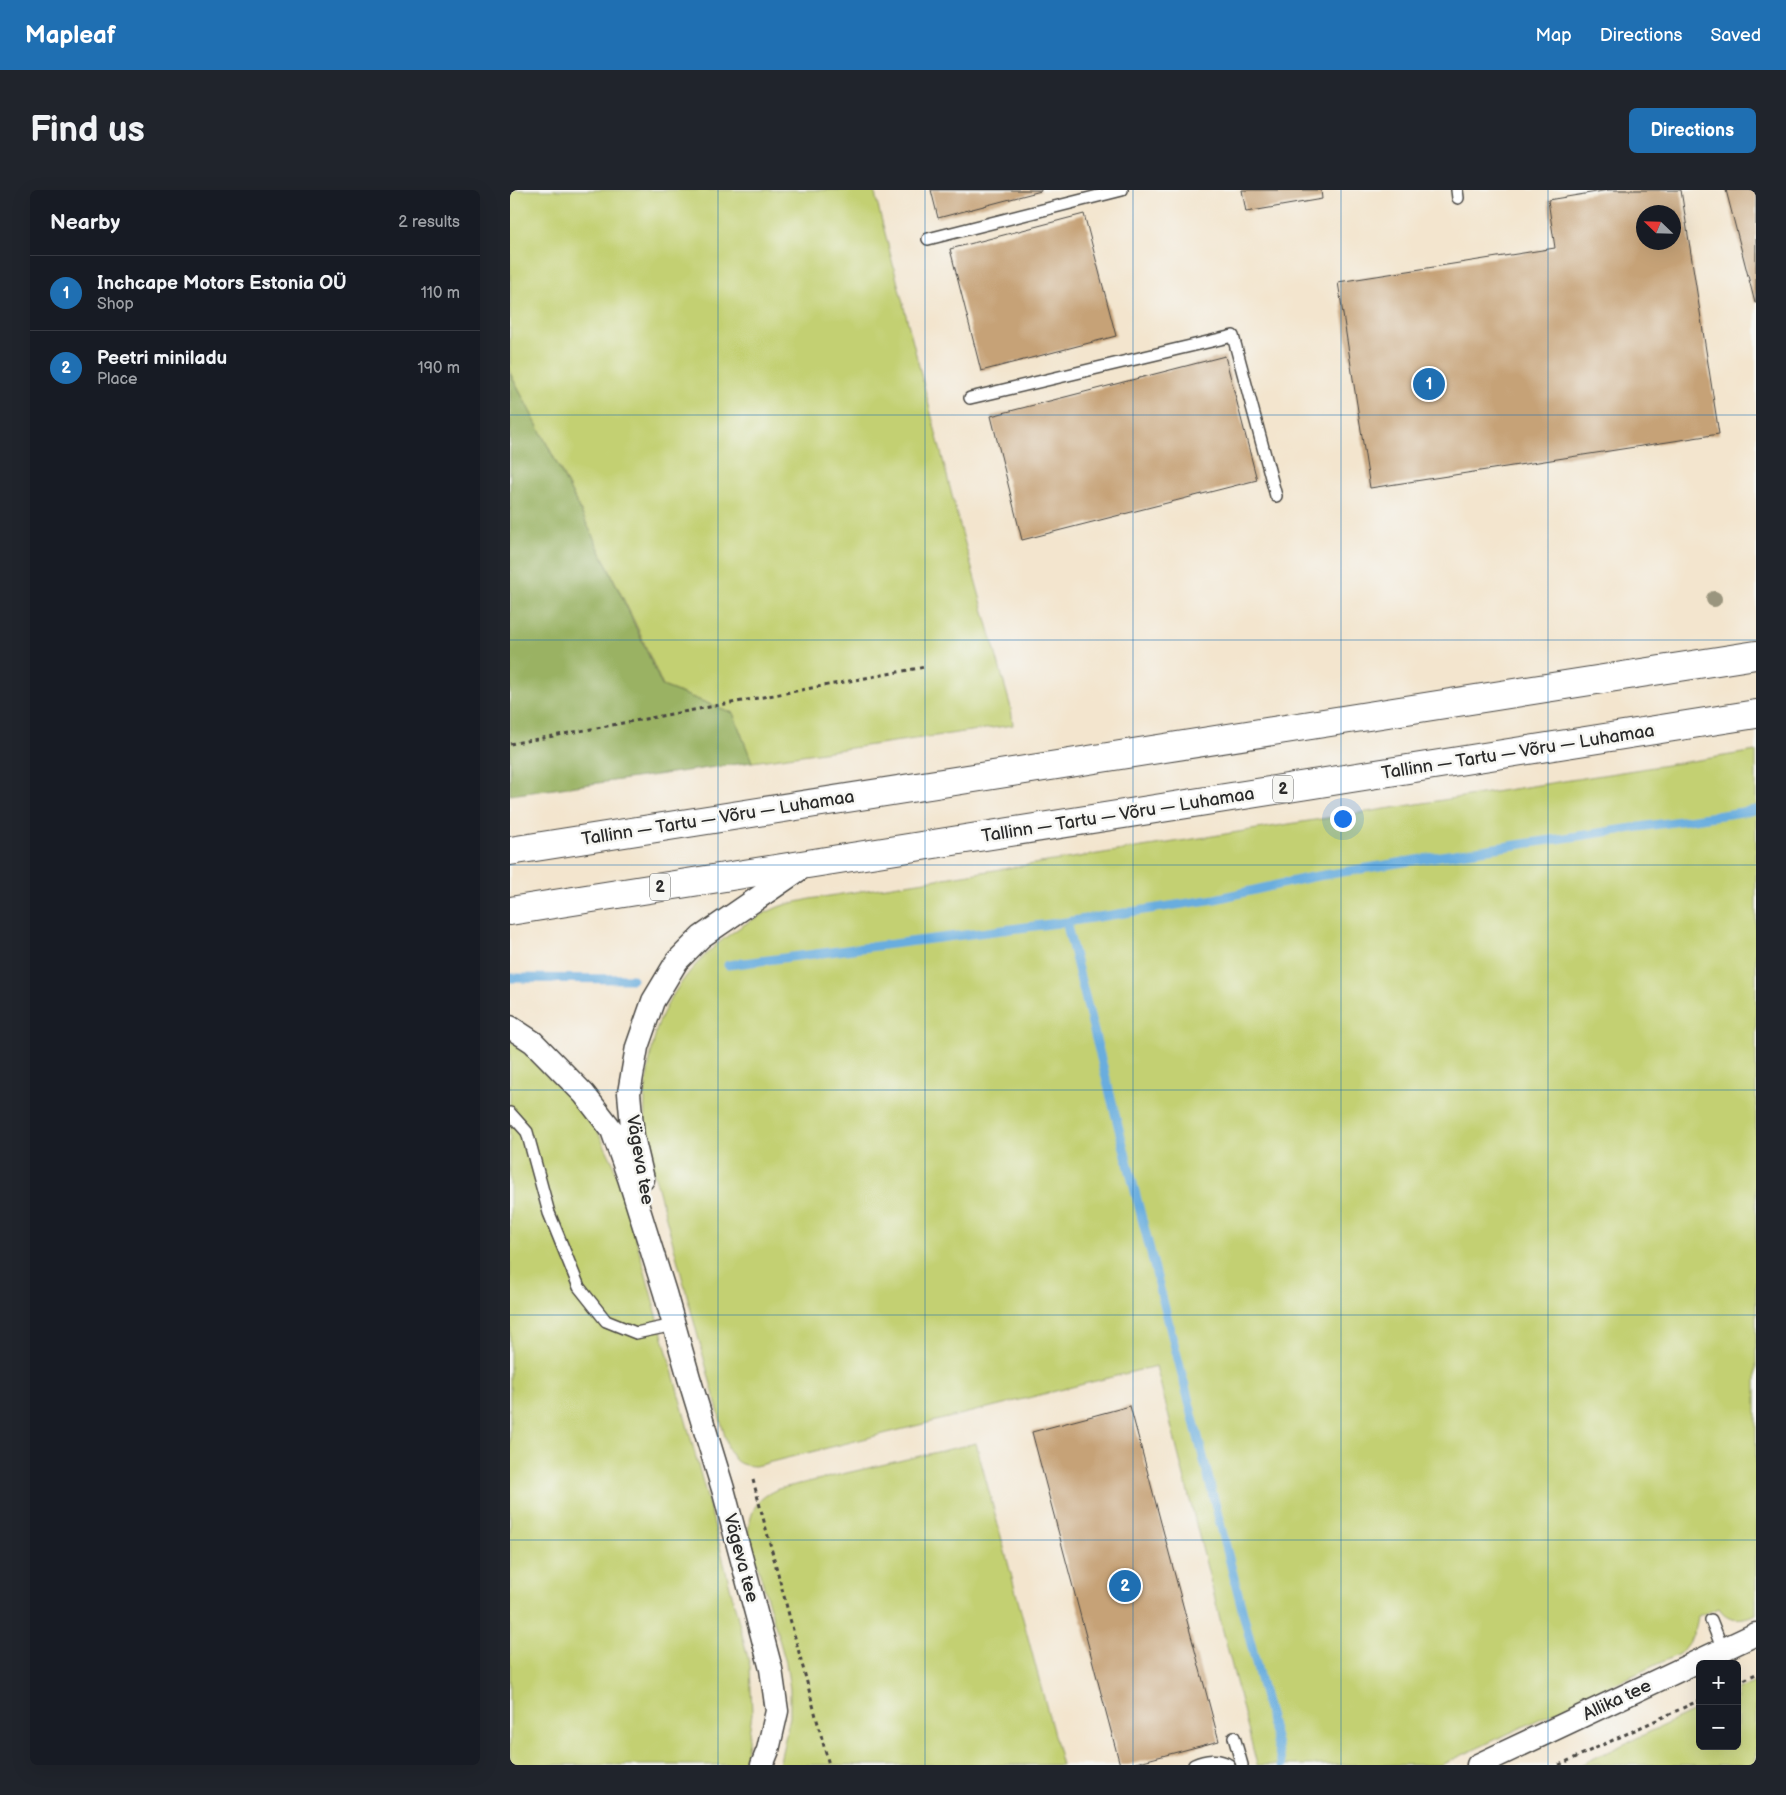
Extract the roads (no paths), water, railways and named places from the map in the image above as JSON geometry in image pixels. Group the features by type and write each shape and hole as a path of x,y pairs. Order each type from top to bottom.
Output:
{"highway":[{"name":"Tallinn — Tartu — Võru — Luhamaa","path":"510,851 1756,655"},
{"name":"Tallinn — Tartu — Võru — Luhamaa","path":"510,911 1756,714"}],"street":[{"name":"Vägeva tee","path":"665,1293 633,1137 629,1093 637,1047 652,1001 677,961 701,937 810,863"},
{"name":"Vägeva tee","path":"510,1027 533,1042 584,1094 612,1130 665,1293 723,1489 771,1668 777,1711 768,1750 762,1765"},
{"name":"Allika tee","path":"1478,1765 1756,1634"}],"lane":[{"path":"928,239 1122,190"},
{"path":"970,398 1233,336 1276,496"},
{"path":"510,1113 527,1132 548,1213 579,1287 606,1321 636,1334 674,1325"},
{"path":"1711,1620 1723,1650"},
{"path":"1234,1737 1242,1765"},
{"path":"1194,1765 1204,1760 1224,1762 1229,1765"}],"waterway":[{"path":"728,965 1066,922 1215,899 1312,877 1441,856 1756,810"},
{"path":"1066,922 1282,1765"},
{"path":"510,978 632,979"}],"place":[{"name":"Inchcape Motors Estonia OÜ","path":"1429,384"},
{"name":"Peetri miniladu","path":"1125,1586"}]}
